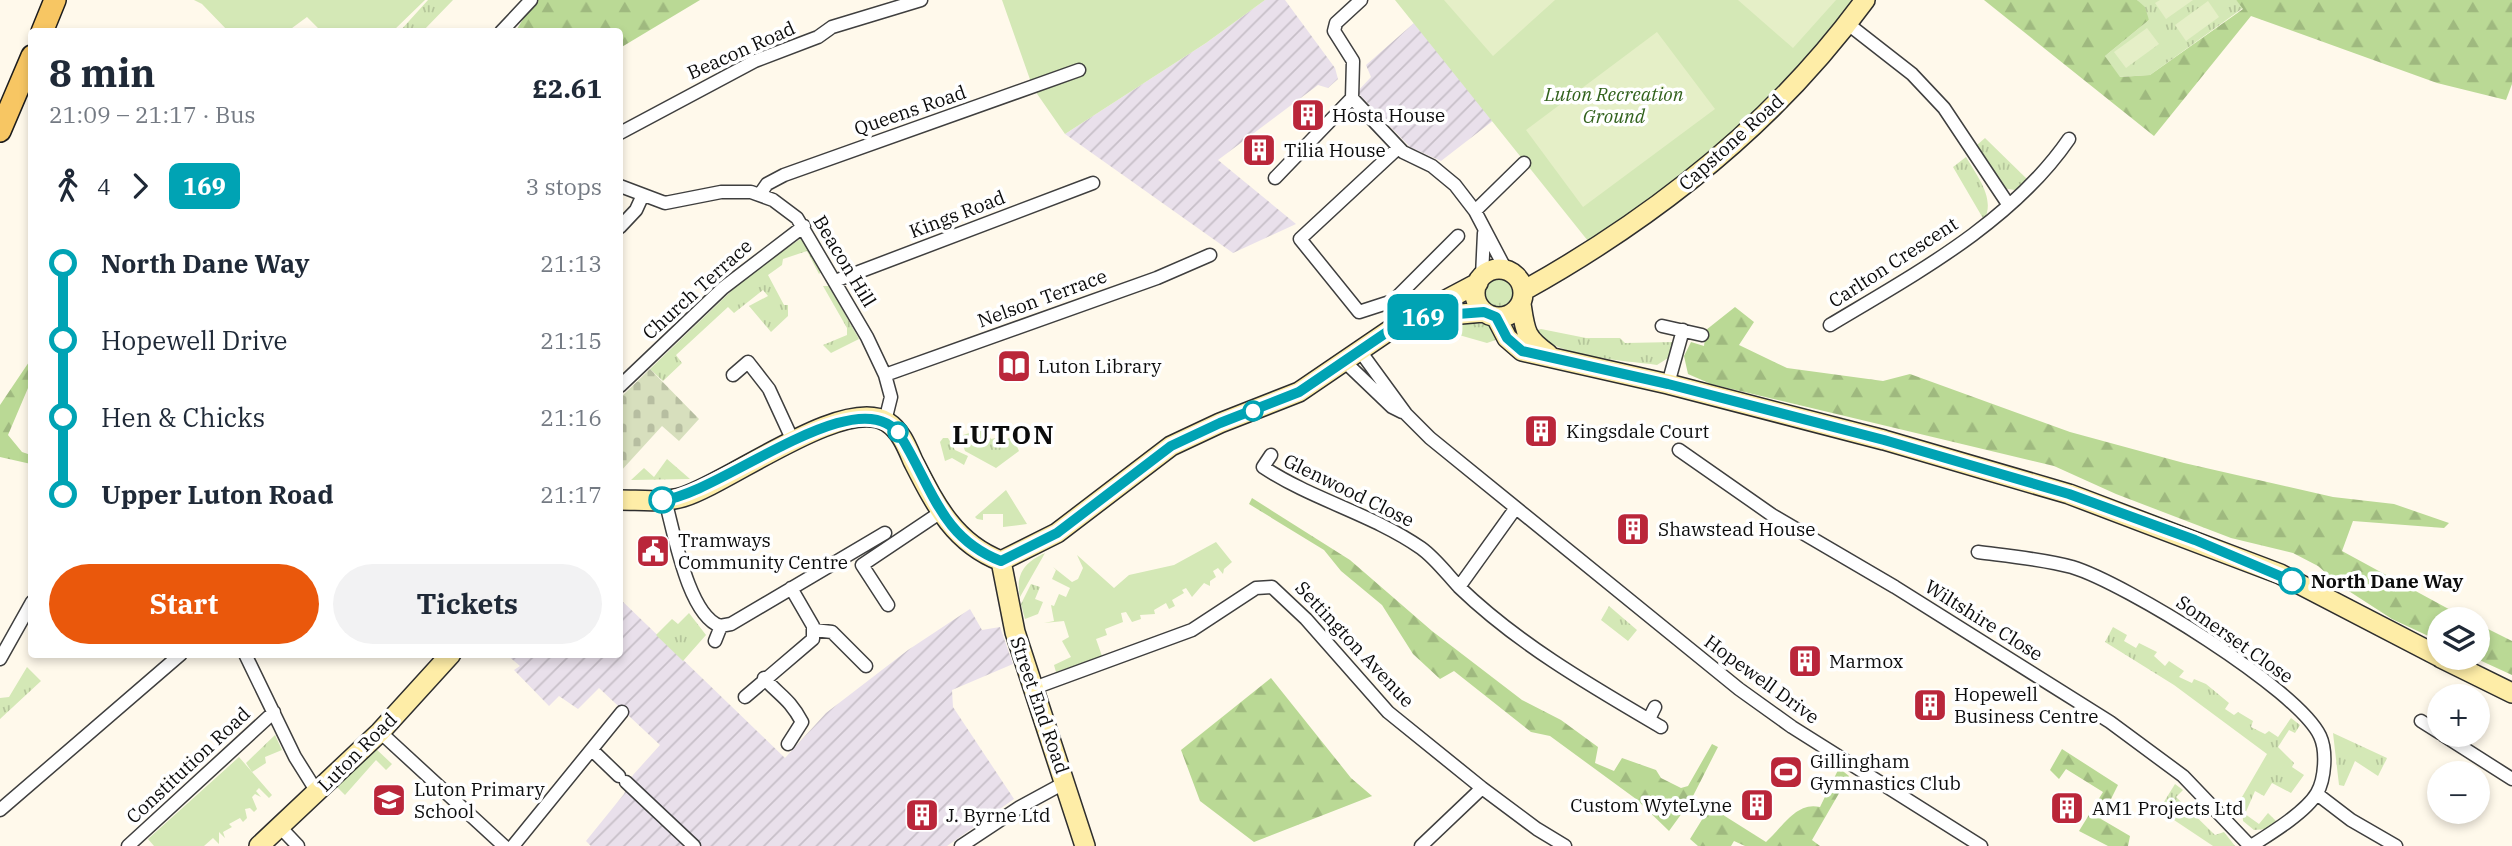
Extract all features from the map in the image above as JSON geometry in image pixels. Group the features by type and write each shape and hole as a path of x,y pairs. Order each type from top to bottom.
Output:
{"main road":[{"path":"43,28 51,1"},
{"path":"0,131 6,102 28,63"}],"street":[{"path":"505,28 531,0"},
{"name":"Beacon Road","path":"623,132 755,61 818,37 832,27 921,0"},
{"path":"1275,178 1352,98 1353,61 1334,31 1336,23 1361,0"},
{"name":"Capstone Road","path":"1522,297 1676,191 1741,138 1848,24 1865,0"},
{"path":"1848,24 1912,74 1944,108 2008,204"},
{"name":"Queens Road","path":"760,194 767,184 784,174 1079,70"},
{"path":"1352,98 1398,148 1443,174 1475,211 1508,271"},
{"name":"Carlton Crescent","path":"1830,325 1959,245 2052,164 2069,139"},
{"path":"1398,148 1300,239 1359,312 1393,301 1458,236"},
{"path":"1475,211 1524,163"},
{"name":"Kings Road","path":"835,281 1093,183"},
{"name":"Beacon Hill","path":"623,188 642,197 669,203 721,192 760,194 790,212 804,226 885,375 891,397 885,421"},
{"path":"623,224 636,210 642,197"},
{"name":"Church Terrace","path":"623,383 723,288 804,226"},
{"path":"1485,233 1476,298 1507,338 1522,351 1668,384 1884,440 2069,494 2280,574 2427,651"},
{"name":"Nelson Terrace","path":"885,375 1157,278 1210,255"},
{"name":"Capstone Road","path":"1508,271 1576,262"},
{"path":"623,500 665,500 694,493 793,441 855,417 870,416 885,421 899,433 940,512 965,542 981,554 1001,561 1057,533 1171,446 1220,423 1299,392 1393,328 1418,317 1497,269 1508,271 1519,279 1524,329 1530,341 1549,355"},
{"path":"1418,317 1515,312 1522,297"},
{"path":"1662,326 1702,335"},
{"path":"1668,384 1683,330"},
{"name":"Hopewell Drive","path":"1353,357 1406,414 1515,509 1754,699 1792,727 1981,846"},
{"name":"Hopewell Drive","path":"1353,357 1392,407 1406,414"},
{"path":"733,375 748,362 769,389 793,441"},
{"name":"Wiltshire Close","path":"1679,450 1772,514 1895,587 2110,722 2183,776 2251,846"},
{"name":"Glenwood Close","path":"1271,455 1263,467 1288,483 1390,528 1424,550 1495,622 1661,727"},
{"path":"665,500 692,597 703,615 721,626 731,624 885,533"},
{"path":"1459,587 1515,509"},
{"path":"888,605 862,565 940,512"},
{"name":"Somerset Close","path":"1978,552 2073,568 2125,590 2169,615 2235,660 2306,716 2321,738 2324,770 2317,794"},
{"name":"Street End Road","path":"1001,561 1015,632 1085,846"},
{"name":"Settington Avenue","path":"1034,688 1192,630 1254,589 1268,586 1276,589 1306,619 1388,712 1482,788"},
{"path":"744,697 811,642 814,630 791,588"},
{"path":"0,659 28,609"},
{"path":"715,641 721,626"},
{"path":"814,630 832,632 866,666"},
{"path":"0,810 176,658"},
{"path":"247,658 295,757 317,792"},
{"name":"Luton Road","path":"260,846 380,732 447,658"},
{"path":"2465,670 2512,693"},
{"path":"764,678 776,691 787,696 802,722 788,744"},
{"path":"1649,719 1655,707"},
{"name":"Constitution Road","path":"128,846 274,712"},
{"path":"513,846 622,712"},
{"path":"2421,721 2427,725"},
{"path":"380,732 504,846"},
{"path":"2462,747 2512,779"},
{"path":"592,750 694,846"},
{"path":"962,846 1020,807 1066,782"},
{"path":"1421,846 1482,788 1537,829 1565,846"},
{"path":"2251,846 2283,825 2317,794 2351,820 2396,846"},
{"path":"280,827 298,846"}],"shaded area":[{"path":"1265,0 1285,0 1335,68 1338,79 1328,88 1318,85 1218,160 1296,224 1233,253 1065,134 1206,43"},
{"path":"1414,23 1494,120 1441,161 1410,147 1357,92 1371,77 1366,65"},
{"path":"623,602 785,758 826,713 908,650 970,609 982,630 1000,627 1013,664 952,690 953,707 1014,799 947,846 591,846 586,841 624,794 633,775 660,745 599,688 578,709 559,696 549,706 514,670 520,666 511,658 623,658"}],"green space":[{"path":"194,0 425,0 396,28 318,28 307,17 292,28 225,28 202,4"},
{"path":"428,0 453,0 426,28 403,28"},
{"path":"535,0 700,0 623,46 623,28 518,28"},
{"path":"1002,0 1265,0 1206,43 1065,134 1033,88"},
{"name":"Luton Recreation Ground","path":"1395,0 1855,0 1767,105 1647,209 1588,241"},
{"path":"1444,0 1555,0 1493,56"},
{"path":"1738,0 1836,0 1793,48"},
{"path":"1984,0 2137,0 2145,7 2149,20 2105,56 2120,77 2150,75 2243,9 2236,0 2512,0 2512,84 2506,100 2437,83 2251,16 2154,136"},
{"path":"2137,0 2236,0 2243,8 2150,75 2119,77 2105,56 2149,20"},
{"path":"2160,0 2193,0 2166,19 2155,3"},
{"path":"2208,1 2219,17 2186,41 2175,25"},
{"path":"2147,28 2159,44 2126,68 2114,52"},
{"path":"1657,32 1715,109 1583,207 1526,130"},
{"path":"1985,138 2028,180 2015,190 2001,188 1977,145"},
{"path":"1966,157 1986,196 1988,204 1984,220 1953,167"},
{"path":"803,237 821,272 819,274 807,251 783,259 782,265 768,275 784,305 788,305 788,316 771,332 749,306 768,296 763,290 734,313 728,307 676,355 682,363 663,381 650,369 748,275"},
{"path":"1500,277 1512,281 1516,293 1512,305 1500,309 1488,305 1484,293 1488,281"},
{"path":"823,286 829,286 859,339 831,353 823,345 847,335 847,328"},
{"path":"1735,307 1754,322 1739,345 1787,368 1883,381 1910,374 2070,432 2184,463 2333,497 2394,504 2449,523 2444,528 2353,521 2342,551 2445,607 2427,607 2427,635 2392,619 2341,586 2318,566 2293,553 2231,538 2116,494 2054,466 1711,384 1688,374 1684,356 1691,342 1704,346 1706,330"},
{"path":"1455,321 1455,337 1450,339 1413,327 1424,322"},
{"path":"1459,321 1491,325 1504,337 1487,343 1459,335"},
{"path":"1541,329 1586,338 1620,338 1625,343 1675,342 1668,358 1657,365 1574,352 1544,340 1534,331"},
{"path":"28,363 28,388 8,435 22,452 28,454 28,463 0,457 0,405"},
{"path":"650,369 699,419 679,441 662,426 623,469 623,395"},
{"path":"985,428 991,439 996,438 998,445 1012,436 1019,451 996,468 965,451 960,436"},
{"path":"943,438 948,438 955,450 968,456 964,465 952,458 945,461 940,442"},
{"path":"667,459 690,479 631,480 644,468 654,477"},
{"path":"1006,490 1027,524 1003,527 1003,514 983,514 983,520 975,517"},
{"path":"1252,498 1350,560 1432,631 1522,700 1561,720 1598,747 1595,763 1614,771 1622,758 1656,770 1661,778 1681,788 1688,786 1712,744 1718,747 1693,796 1766,842 1797,812 1811,806 1820,807 1839,768 1849,776 1812,840 1820,846 1745,846 1734,841 1731,846 1698,846 1690,839 1703,818 1685,809 1669,831 1636,799 1550,736 1531,732 1454,671 1440,679 1413,654 1382,605 1341,571 1324,550 1249,504"},
{"path":"1216,542 1232,562 1224,569 1223,574 1218,568 1213,571 1216,577 1210,581 1210,586 1204,583 1192,597 1186,588 1182,590 1184,593 1172,600 1175,606 1169,609 1166,603 1154,610 1155,614 1140,615 1141,619 1132,622 1126,612 1121,613 1123,622 1105,629 1107,635 1096,639 1102,656 1056,672 1054,665 1071,657 1062,641 1069,637 1064,621 1044,623 1054,621 1051,605 1054,606 1059,594 1066,597 1070,588 1052,579 1056,570 1053,567 1072,582 1078,579 1083,568 1077,555 1114,588 1129,575 1174,565"},
{"path":"1045,553 1020,597 1020,575 1032,560"},
{"path":"1031,584 1040,587 1035,599 1043,602 1038,614 1025,619 1021,604"},
{"path":"1609,606 1637,630 1628,641 1601,620"},
{"path":"689,613 706,635 683,661 656,635 672,619 678,624"},
{"path":"2113,627 2127,635 2124,641 2136,648 2139,643 2157,652 2154,656 2165,666 2169,661 2184,671 2179,677 2192,683 2194,679 2206,684 2229,703 2225,709 2234,715 2238,712 2253,721 2251,727 2265,734 2269,731 2278,737 2291,718 2300,725 2295,733 2289,730 2278,747 2294,763 2292,767 2304,775 2291,793 2272,783 2264,796 2255,791 2245,814 2259,824 2268,813 2276,821 2266,829 2254,830 2243,821 2242,797 2267,754 2174,685 2105,642"},
{"path":"2490,630 2512,641 2512,675 2490,665"},
{"path":"27,667 41,681 0,719 0,698 9,697"},
{"path":"1271,678 1351,778 1372,796 1254,842 1200,801 1181,750"},
{"path":"2333,733 2387,758 2378,776 2355,761 2344,786 2339,785"},
{"path":"275,735 282,750 265,757 266,763 252,772 246,763"},
{"path":"374,747 392,764 386,770 376,760 345,795 335,785"},
{"path":"2062,749 2118,785 2101,819 2130,836 2128,846 2108,846 2079,831 2103,792 2066,769 2059,779 2050,770"},
{"path":"239,757 272,795 269,798 259,788 256,791 261,797 255,794 252,797 257,809 254,812 250,808 245,809 247,818 243,822 240,818 229,824 232,827 223,832 225,838 219,832 219,844 213,838 204,846 154,846 148,839"},
{"path":"2175,784 2183,790 2176,797 2215,835 2224,832 2235,846 2213,846 2159,810"}],"bus line":[{"name":"169","path":"662,500 694,493 827,426 855,417 870,416 885,421 898,432 940,512 965,542 981,554 1001,561 1057,533 1171,446 1195,433 1299,392 1393,328 1418,317 1484,312 1496,317 1507,338 1522,351 1668,384 1884,440 2069,494 2195,540 2292,581"}],"place":[{"name":"Hosta House","path":"1308,115"},
{"name":"Tilia House","path":"1259,150"},
{"name":"Luton Library","path":"1014,366"},
{"name":"Kingsdale Court","path":"1541,431"},
{"name":"Shawstead House","path":"1633,529"},
{"name":"Tramways Community Centre","path":"653,551"},
{"name":"North Dane Way","path":"2292,581"},
{"name":"Marmox","path":"1805,661"},
{"name":"Hopewell Business Centre","path":"1930,705"},
{"name":"Gillingham Gymnastics Club","path":"1786,772"},
{"name":"Luton Primary School","path":"389,800"},
{"name":"Custom WyteLyne","path":"1757,805"},
{"name":"AM1 Projects Ltd","path":"2067,808"},
{"name":"J. Byrne Ltd","path":"922,815"}],"district":[{"name":"LUTON","path":"1004,434"}]}
